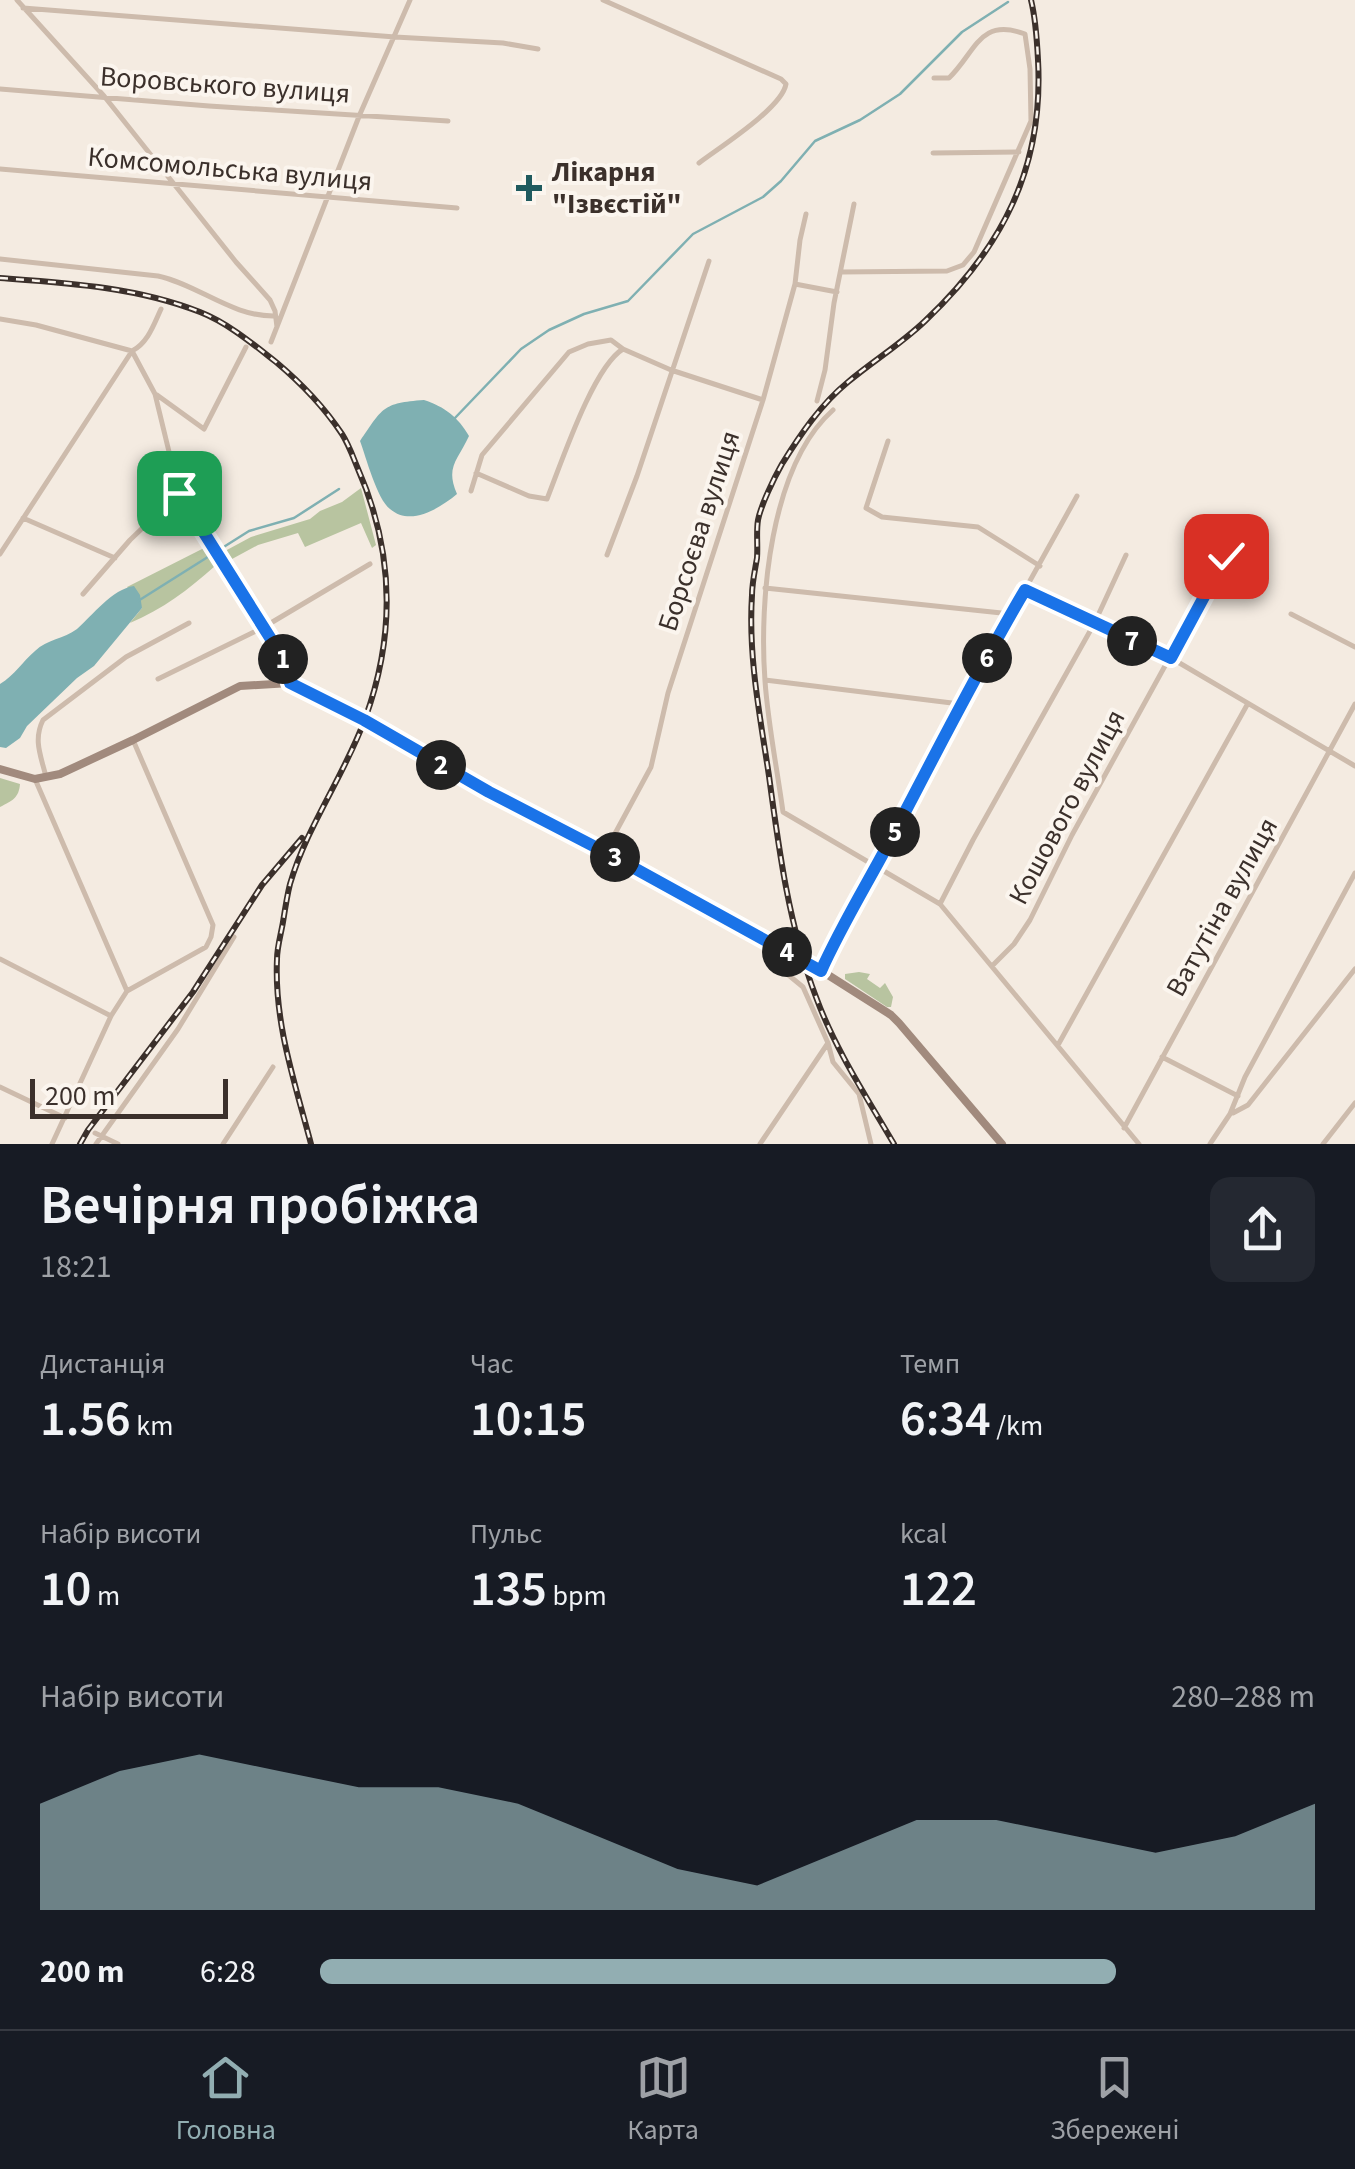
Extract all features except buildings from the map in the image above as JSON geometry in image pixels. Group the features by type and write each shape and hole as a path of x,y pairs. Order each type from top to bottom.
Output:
{"main road":[{"path":"0,770 35,779 60,774 240,686 290,683 821,971 891,1015 1002,1144"}],"street":[{"path":"18,0 104,96 270,300 277,328"},
{"path":"270,342 360,114 410,0"},
{"path":"603,0 786,84 774,106 699,163"},
{"path":"23,8 503,43 538,49"},
{"path":"841,272 947,272 963,264 974,252 1030,121 1030,68 1025,34 1010,29 983,35 949,78 934,78"},
{"name":"Воровського вулиця","path":"0,89 448,121"},
{"path":"932,153 1019,152"},
{"name":"Комсомольська вулиця","path":"0,169 457,208"},
{"path":"817,401 854,204"},
{"name":"Борсоєва вулиця","path":"605,852 651,767 668,692 763,400 796,284 806,214"},
{"path":"0,258 158,276 240,311 276,316"},
{"path":"608,554 709,262"},
{"path":"796,284 837,292"},
{"path":"0,319 132,351 146,341 161,308"},
{"path":"470,491 490,444 569,352 588,344 611,340 622,349 671,370 763,400"},
{"path":"155,394 204,429 246,347"},
{"path":"476,473 528,496 547,499 595,381 622,349"},
{"path":"132,351 155,394 179,493 286,663 290,683"},
{"path":"0,554 132,351"},
{"path":"833,410 810,435 792,470 776,525 766,588 765,680 782,812 940,904 1140,1144"},
{"path":"888,441 866,508 882,518 978,527 1040,566"},
{"path":"83,594 130,540 179,493"},
{"path":"821,971 841,926 1076,496"},
{"path":"24,518 116,558"},
{"path":"940,904 1094,624 1126,554"},
{"name":"Кошового вулиця","path":"992,966 1030,920 1226,556"},
{"path":"158,679 264,627 370,564"},
{"path":"766,588 1011,614"},
{"path":"1025,590 1171,658 1355,766"},
{"path":"1291,614 1355,646"},
{"path":"46,777 37,733 44,720 126,657 189,623"},
{"path":"765,680 961,704"},
{"name":"Ватутіна вулиця","path":"1124,1128 1355,704"},
{"path":"1058,1045 1247,705"},
{"path":"52,1144 111,1016 127,991 206,947 211,937 212,925 133,740"},
{"path":"35,779 127,991"},
{"path":"1210,1144 1230,1114 1245,1077 1355,873"},
{"path":"96,1144 99,1134 178,1030 234,937"},
{"path":"771,945 768,959 803,988 833,1062 858,1094 871,1144"},
{"path":"0,959 111,1016"},
{"path":"1230,1114 1248,1105 1355,968"},
{"path":"760,1144 828,1043"},
{"path":"1162,1057 1238,1096"},
{"path":"223,1144 273,1068"},
{"path":"0,1087 66,1118"},
{"path":"1323,1144 1355,1103"},
{"path":"99,1134 118,1144"}],"green space":[{"path":"361,488 376,545 372,548 361,523 305,547 298,533 258,545 232,559 225,551 251,537 310,519"},
{"path":"204,548 215,566 175,598 130,623 142,608 127,587"},
{"path":"0,778 20,784 14,798 0,807"},
{"path":"845,974 870,974 867,979 880,988 885,983 893,997 891,1007 845,979"}],"water":[{"path":"424,400 450,414 469,436 453,470 457,494 434,510 407,516 385,504 360,441 385,409"},
{"path":"134,586 142,608 94,666 27,726 20,738 6,748 0,747 0,684 40,647 77,629 111,597"}],"waterway":[{"path":"454,419 521,349 549,330 584,314 628,301 693,234 763,197 815,141 860,120 900,94 962,32 1008,2"},
{"path":"138,601 249,531 294,518 339,489"}],"railway":[{"path":"894,1144 832,1035 792,916 753,663 751,618 757,525 779,470 812,420 838,391 916,329 952,293 976,265 1013,204 1034,136 1038,99 1037,38 1031,0"},
{"path":"0,278 127,292 176,304 220,322 276,362 320,405 347,442 370,500 379,531 387,593 382,656 365,719 297,863 277,954 282,1030 311,1144"},
{"path":"80,1144 193,992 262,885 302,838"}],"place":[{"name":"Лікарня \"Ізвєстій\"","path":"529,188"}],"route":[{"path":"179,493 286,663 290,683 821,971 841,926 1025,590 1171,658 1226,556"}]}
